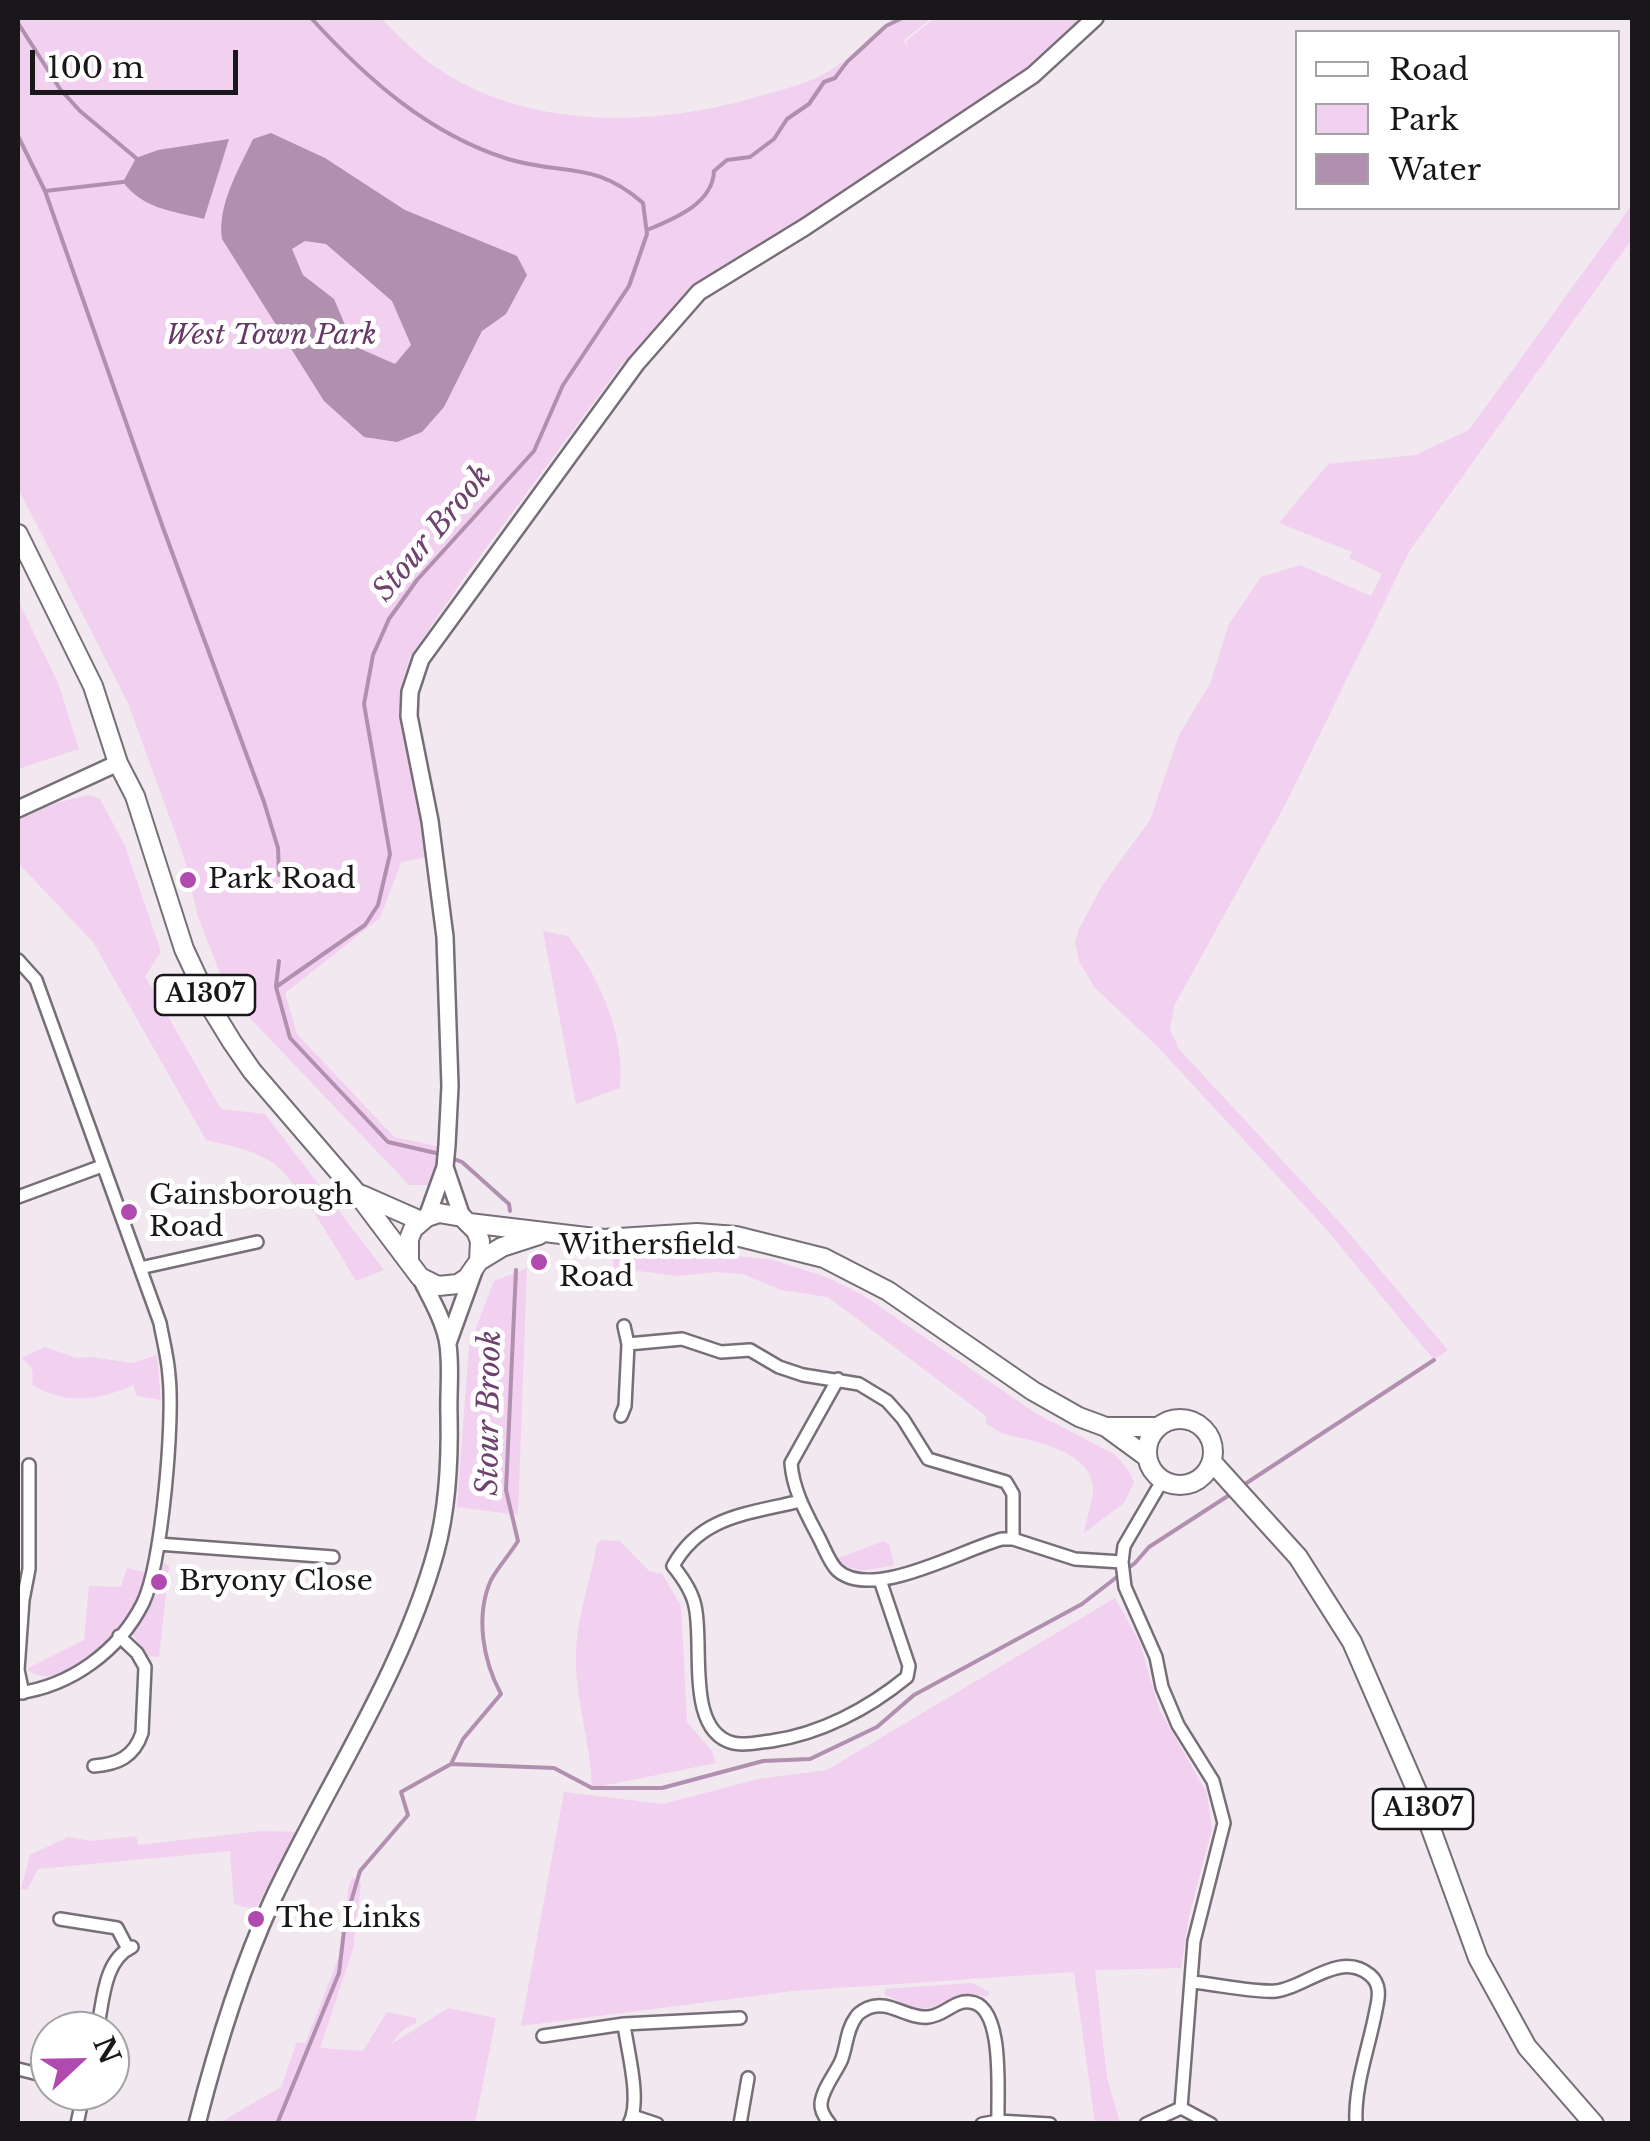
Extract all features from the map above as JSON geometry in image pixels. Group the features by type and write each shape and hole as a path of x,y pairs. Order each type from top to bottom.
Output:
{"main road":[{"name":"A1307","path":"18,534 93,686 118,764 135,796 184,950 213,1011 252,1071 356,1192 420,1277"},
{"name":"A1307","path":"356,1192 390,1210 424,1219 450,1213 466,1220"},
{"path":"408,1260 409,1238 424,1219"},
{"path":"466,1220 545,1234 603,1239 698,1233 736,1236 824,1258 888,1291 1033,1391 1106,1427 1147,1458 1162,1481 1174,1486 1196,1480 1212,1462 1212,1446 1206,1432 1196,1424 1172,1420 1157,1427 1106,1427"},
{"path":"466,1220 480,1241 477,1266"},
{"path":"420,1277 438,1286 448,1286 467,1278 502,1246 545,1234"},
{"path":"1147,1458 1149,1440 1157,1427"},
{"path":"1212,1462 1235,1494"},
{"path":"1196,1480 1235,1494"},
{"name":"A1307","path":"1235,1494 1298,1557 1352,1642 1419,1796 1478,1958 1527,2047 1594,2124"}],"street":[{"path":"424,1219 446,1158 450,1086 445,937 430,820 410,716 410,692 421,659 636,364 698,292 1034,75 1094,18"},
{"path":"18,809 118,764"},
{"path":"18,960 36,980 160,1323 170,1378 158,1544 143,1602 119,1636 79,1673 52,1686 20,1693 23,1600 29,1568 29,1465"},
{"path":"446,1158 466,1220"},
{"path":"18,1197 102,1166"},
{"path":"140,1268 257,1242"},
{"path":"448,1343 477,1266"},
{"path":"197,2124 212,2062 270,1905 388,1674 432,1563 445,1505 449,1458 448,1343 440,1316 420,1277"},
{"path":"621,1416 625,1406 628,1344 624,1326"},
{"path":"628,1344 682,1339 721,1352 750,1350 803,1375 858,1384 887,1401 928,1459 1006,1482 1014,1494 1014,1539"},
{"path":"838,1378 791,1463 800,1501 834,1568 845,1576 880,1580 984,1544 1014,1539 1075,1559 1122,1563"},
{"path":"1162,1481 1124,1546 1125,1587 1156,1657 1162,1687 1178,1726 1213,1781 1224,1822 1194,1941 1181,2108"},
{"path":"800,1501 717,1522 684,1547 673,1566 694,1602 699,1629 702,1712 708,1727 736,1745 810,1734 881,1696 907,1677 909,1666 880,1580"},
{"path":"158,1544 332,1557"},
{"path":"94,1766 124,1760 142,1733 145,1666 119,1636"},
{"path":"60,1919 117,1928 130,1948 117,1958 101,2011"},
{"path":"1192,1982 1262,1992 1280,1991 1341,1967 1360,1969 1372,1977 1379,1989 1377,2009 1358,2086 1356,2124"},
{"path":"830,2124 821,2104 842,2059 848,2032 864,2009 874,2005 892,2007 925,2018 942,2014 958,2002 974,2002 985,2008 994,2023 998,2121"},
{"path":"544,2036 624,2024 740,2018"},
{"path":"624,2024 634,2100 631,2120 656,2124"},
{"path":"740,2124 748,2078"},
{"path":"1146,2124 1181,2108"},
{"path":"1181,2108 1211,2124"},
{"path":"982,2124 1050,2124"}],"green space":[{"name":"West Town Park","path":"18,18 380,18 429,63 473,88 511,103 551,112 632,118 714,108 753,98 812,80 843,61 839,71 827,81 837,79 856,56 899,18 932,18 904,40 911,55 906,41 935,18 1091,18 1050,62 945,127 723,288 698,292 622,364 410,657 402,683 402,708 428,857 401,862 380,918 285,993 297,1034 394,1137 440,1147 431,1185 409,1185 229,996 198,917 184,857 128,703 18,488"},
{"path":"1632,205 1632,239 1410,550 1286,803 1174,1006 1170,1030 1179,1049 1343,1226 1448,1350 1434,1360 1327,1230 1157,1046 1095,988 1079,961 1075,942 1102,886 1150,820 1179,735 1210,684 1229,624 1261,577 1300,565 1371,596 1382,574 1349,558 1352,552 1279,523 1328,464 1415,455 1469,430"},
{"path":"18,600 58,683 79,749 18,769"},
{"path":"88,795 100,799 125,846 161,952 145,976 221,1109 265,1114 384,1270 356,1281 318,1218 283,1172 258,1155 206,1140 93,942 18,863 18,820 56,803"},
{"path":"543,931 568,936 580,953 608,1008 618,1048 620,1088 576,1104"},
{"path":"693,1251 773,1260 826,1277 861,1294 1037,1414 1114,1454 1134,1482 1124,1503 1084,1533 1093,1493 1091,1479 1075,1458 986,1424 986,1416 828,1297 781,1290 743,1274 677,1276 639,1271 615,1278 612,1252"},
{"path":"527,1268 518,1515 457,1507 469,1346 494,1281"},
{"path":"45,1347 76,1358 133,1363 157,1355 161,1400 137,1396 133,1385 107,1395 82,1398 45,1391 32,1385 32,1369 21,1358"},
{"path":"620,1541 649,1571 662,1574 681,1606 687,1722 712,1751 716,1763 592,1788 576,1650 597,1543"},
{"path":"883,1541 889,1544 894,1565 857,1569 837,1559"},
{"path":"164,1563 169,1566 159,1657 147,1656 132,1633"},
{"path":"127,1568 147,1573 132,1610 111,1639 63,1673 38,1675 27,1669 84,1640 89,1586 121,1587"},
{"path":"1115,1598 1140,1643 1159,1709 1207,1793 1212,1829 1189,1916 1181,1968 1095,1970 1107,2078 1120,2123 1095,2123 1074,1972 793,1991 521,2026 564,1792 663,1804 758,1779 827,1770"},
{"path":"261,1831 296,1832 255,1910 234,1904 230,1851 38,1869 27,1890 21,1889 30,1855 68,1837 92,1841 136,1836 138,1845"},
{"path":"352,1877 361,1884 353,1949 320,2048 363,2051 387,2012 416,2018 416,2023 404,2029 390,2045 448,2008 496,2018 475,2123 219,2123 281,2087 297,2042 305,2044 341,1951"},
{"path":"972,1983 989,1992 987,1997 966,1994 924,2008 885,1995 885,1989"}],"water":[{"path":"271,133 325,158 405,210 517,256 527,275 506,314 482,331 444,407 422,432 397,442 364,437 324,401 222,239 226,200 253,139","holes":["305,241 326,244 392,301 411,345 395,364 354,346 334,299 303,275 292,249"]},
{"path":"229,139 204,219 149,203 123,182 136,158 158,150"}],"waterway":[{"name":"Stour Brook","path":"311,18 376,82 451,135 508,159 578,171 625,189 643,203 647,234 629,286 563,385 534,451 417,580 389,619 373,655 364,704 390,854 378,905 365,925 276,987 290,1038 388,1142 440,1154"},
{"name":"Stour Brook","path":"647,230 690,209 707,193 714,171 727,160 750,157 774,139 787,119 809,104 824,82 835,78 886,26 902,18"},
{"path":"18,23 60,89 136,158"},
{"path":"18,136 45,191 264,802 278,848 279,875"},
{"path":"45,191 123,182"},
{"path":"276,986 279,961"},
{"name":"Stour Brook","path":"449,1157 462,1162 509,1204 510,1211"},
{"name":"Stour Brook","path":"277,2124 339,1973 345,1922 360,1871 408,1815 401,1792 451,1764 463,1739 501,1694 486,1653 482,1623 491,1580 518,1541 506,1490 516,1270"},
{"path":"1242,1486 1434,1360"},
{"path":"451,1764 554,1768 592,1788 662,1788 763,1761 810,1759 877,1727 914,1695 1082,1604 1135,1563 1149,1547 1234,1492"}],"place":[{"name":"Park Road","path":"188,880"},
{"name":"Gainsborough Road","path":"129,1212"},
{"name":"Withersfield Road","path":"539,1262"},
{"name":"Bryony Close","path":"159,1582"},
{"name":"The Links","path":"256,1919"}]}
